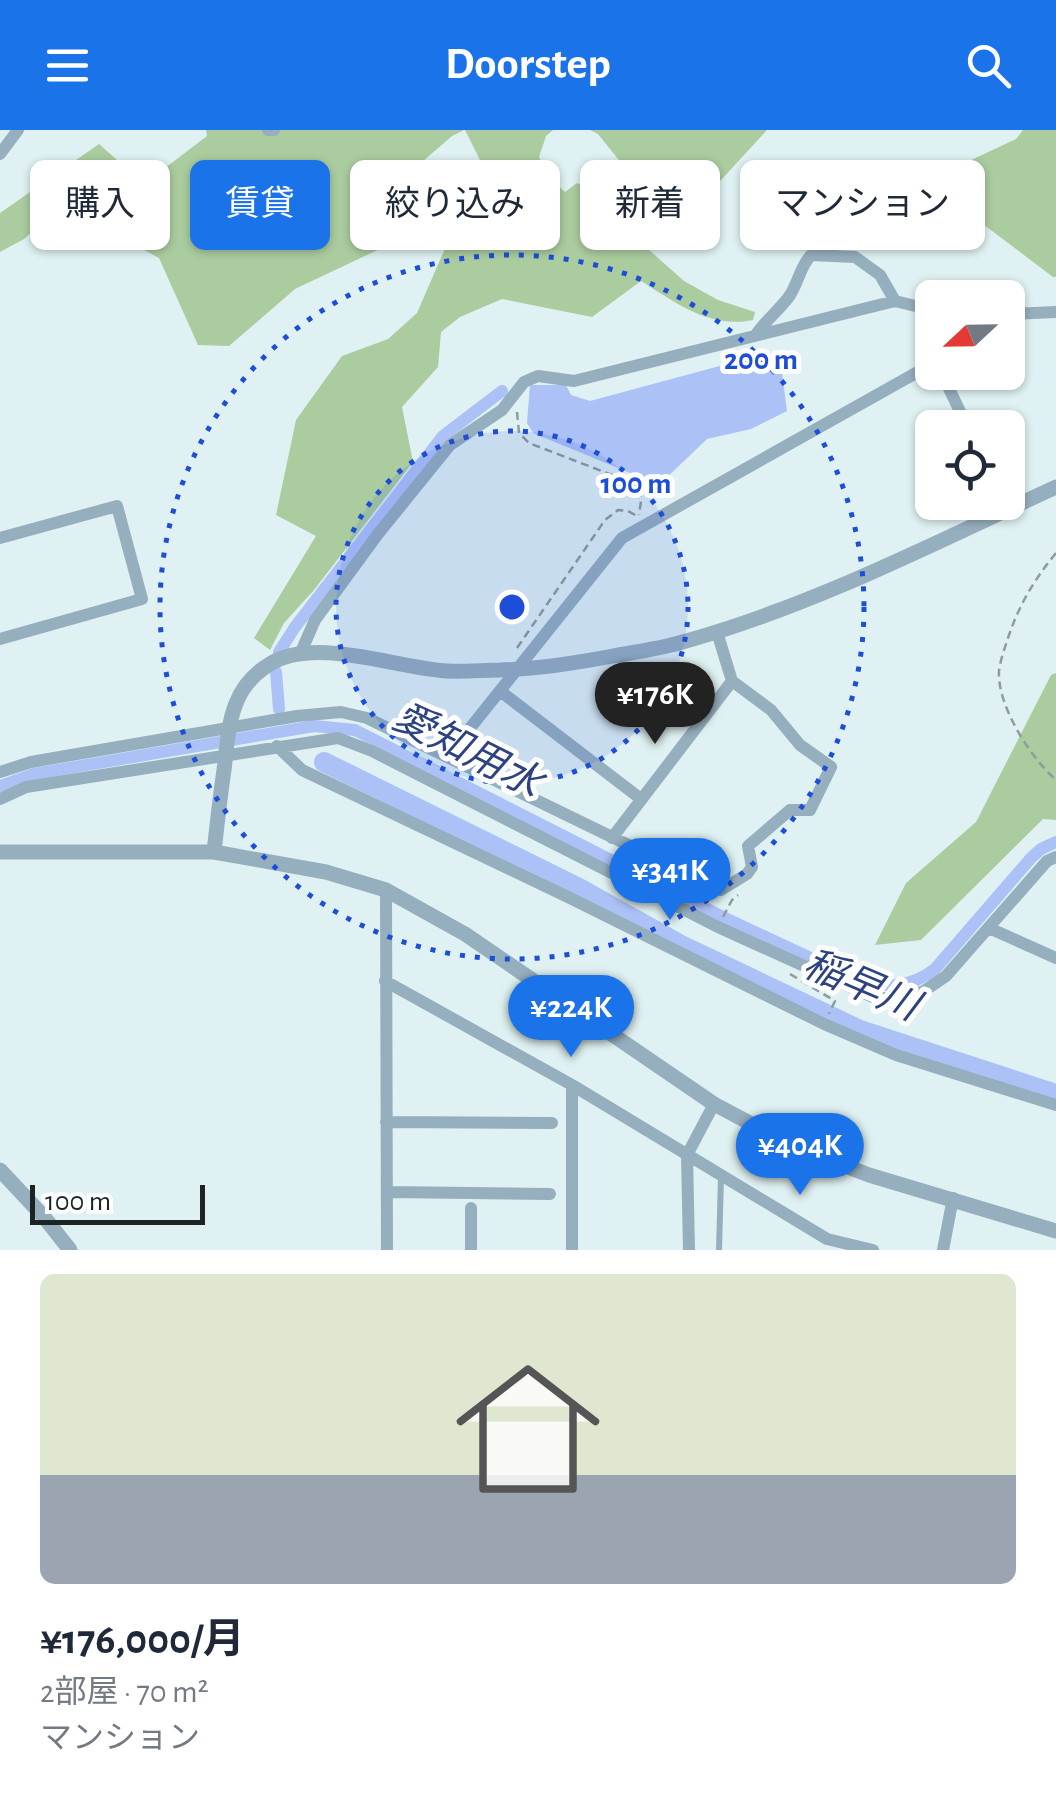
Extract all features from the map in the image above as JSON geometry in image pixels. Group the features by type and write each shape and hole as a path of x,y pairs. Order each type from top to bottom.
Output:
{"street":[{"path":"0,154 18,130"},
{"path":"755,336 790,296 802,264 812,255 855,258 880,275 894,301"},
{"path":"301,652 315,620 450,445 502,410 524,382 538,376 574,381 894,301 915,306"},
{"path":"1025,313 1056,312"},
{"path":"446,757 500,692 510,670 622,538 915,374"},
{"path":"1025,499 1056,488"},
{"path":"0,538 117,506 142,600 0,639"},
{"path":"214,852 227,732 234,704 267,665 301,652 447,671 510,670 583,662 675,644 791,607 896,562 978,520"},
{"path":"0,772 31,762 340,712 367,718 721,890 752,867 748,846 790,810 804,812 814,805 831,767 800,745 771,710 732,681 717,632"},
{"path":"612,838 732,681"},
{"path":"500,692 641,799"},
{"path":"0,799 26,787 338,738 372,751 718,928 875,998 903,998 924,991 946,976 1046,861 1056,857"},
{"path":"277,746 302,770 568,896 824,1024 896,1055 1056,1105"},
{"path":"0,852 214,852 326,872 386,890 465,934 714,1104 796,1147 869,1175 1056,1231"},
{"path":"386,890 387,1250"},
{"path":"988,928 1056,958"},
{"path":"385,981 572,1085 827,1238 873,1250"},
{"path":"572,1085 572,1250"},
{"path":"690,1250 688,1155 714,1104"},
{"path":"386,1122 552,1124"},
{"path":"0,1170 70,1250"},
{"path":"387,1192 550,1194"},
{"path":"942,1250 953,1198"},
{"path":"470,1250 471,1208"}],"lane":[{"path":"719,1250 721,1175"}],"path":[{"path":"510,670 605,520 618,510 639,517 641,501 638,486 529,444 520,434 514,394"},
{"path":"1056,553 1026,594 1010,631 999,672 1002,697 1020,735 1056,780"},
{"path":"790,974 835,1001 831,1009"}],"green space":[{"path":"206,130 464,130 424,160 350,160 350,250 378,250 295,289 229,346 198,345 159,258 144,250 170,250 170,164 207,136"},
{"path":"465,130 553,130 546,136 541,160 480,160"},
{"path":"590,130 767,130 720,181 720,160 619,160"},
{"path":"1023,130 1056,130 1056,277 985,226 985,160 971,160 1016,139"},
{"path":"99,144 117,160 76,160"},
{"path":"577,183 580,250 649,250 684,281 718,300 755,312 753,320 722,321 680,305 641,281 592,317 502,299 460,317 441,332 438,367 402,407 413,462 284,623 270,650 254,638 316,536 276,515 296,420 342,356 388,339 417,313 444,250 560,250 560,187 565,192"},
{"path":"30,192 30,234 0,252 0,213"},
{"path":"1056,673 1056,820 1043,819 921,940 875,945 906,883 976,822 1051,675"}],"water":[{"path":"779,350 787,411 751,429 707,439 659,485 533,433 527,423 530,385 566,385 571,395 590,401"}],"waterway":[{"path":"279,652 443,436 502,391"},
{"path":"276,672 279,709"},
{"name":"愛知用水","path":"0,786 34,774 314,726 355,730 727,919 860,981 880,985 909,983 935,969 1031,858 1056,842"},
{"name":"稲早川","path":"324,762 579,888 681,945 860,1030 1056,1094"}]}
